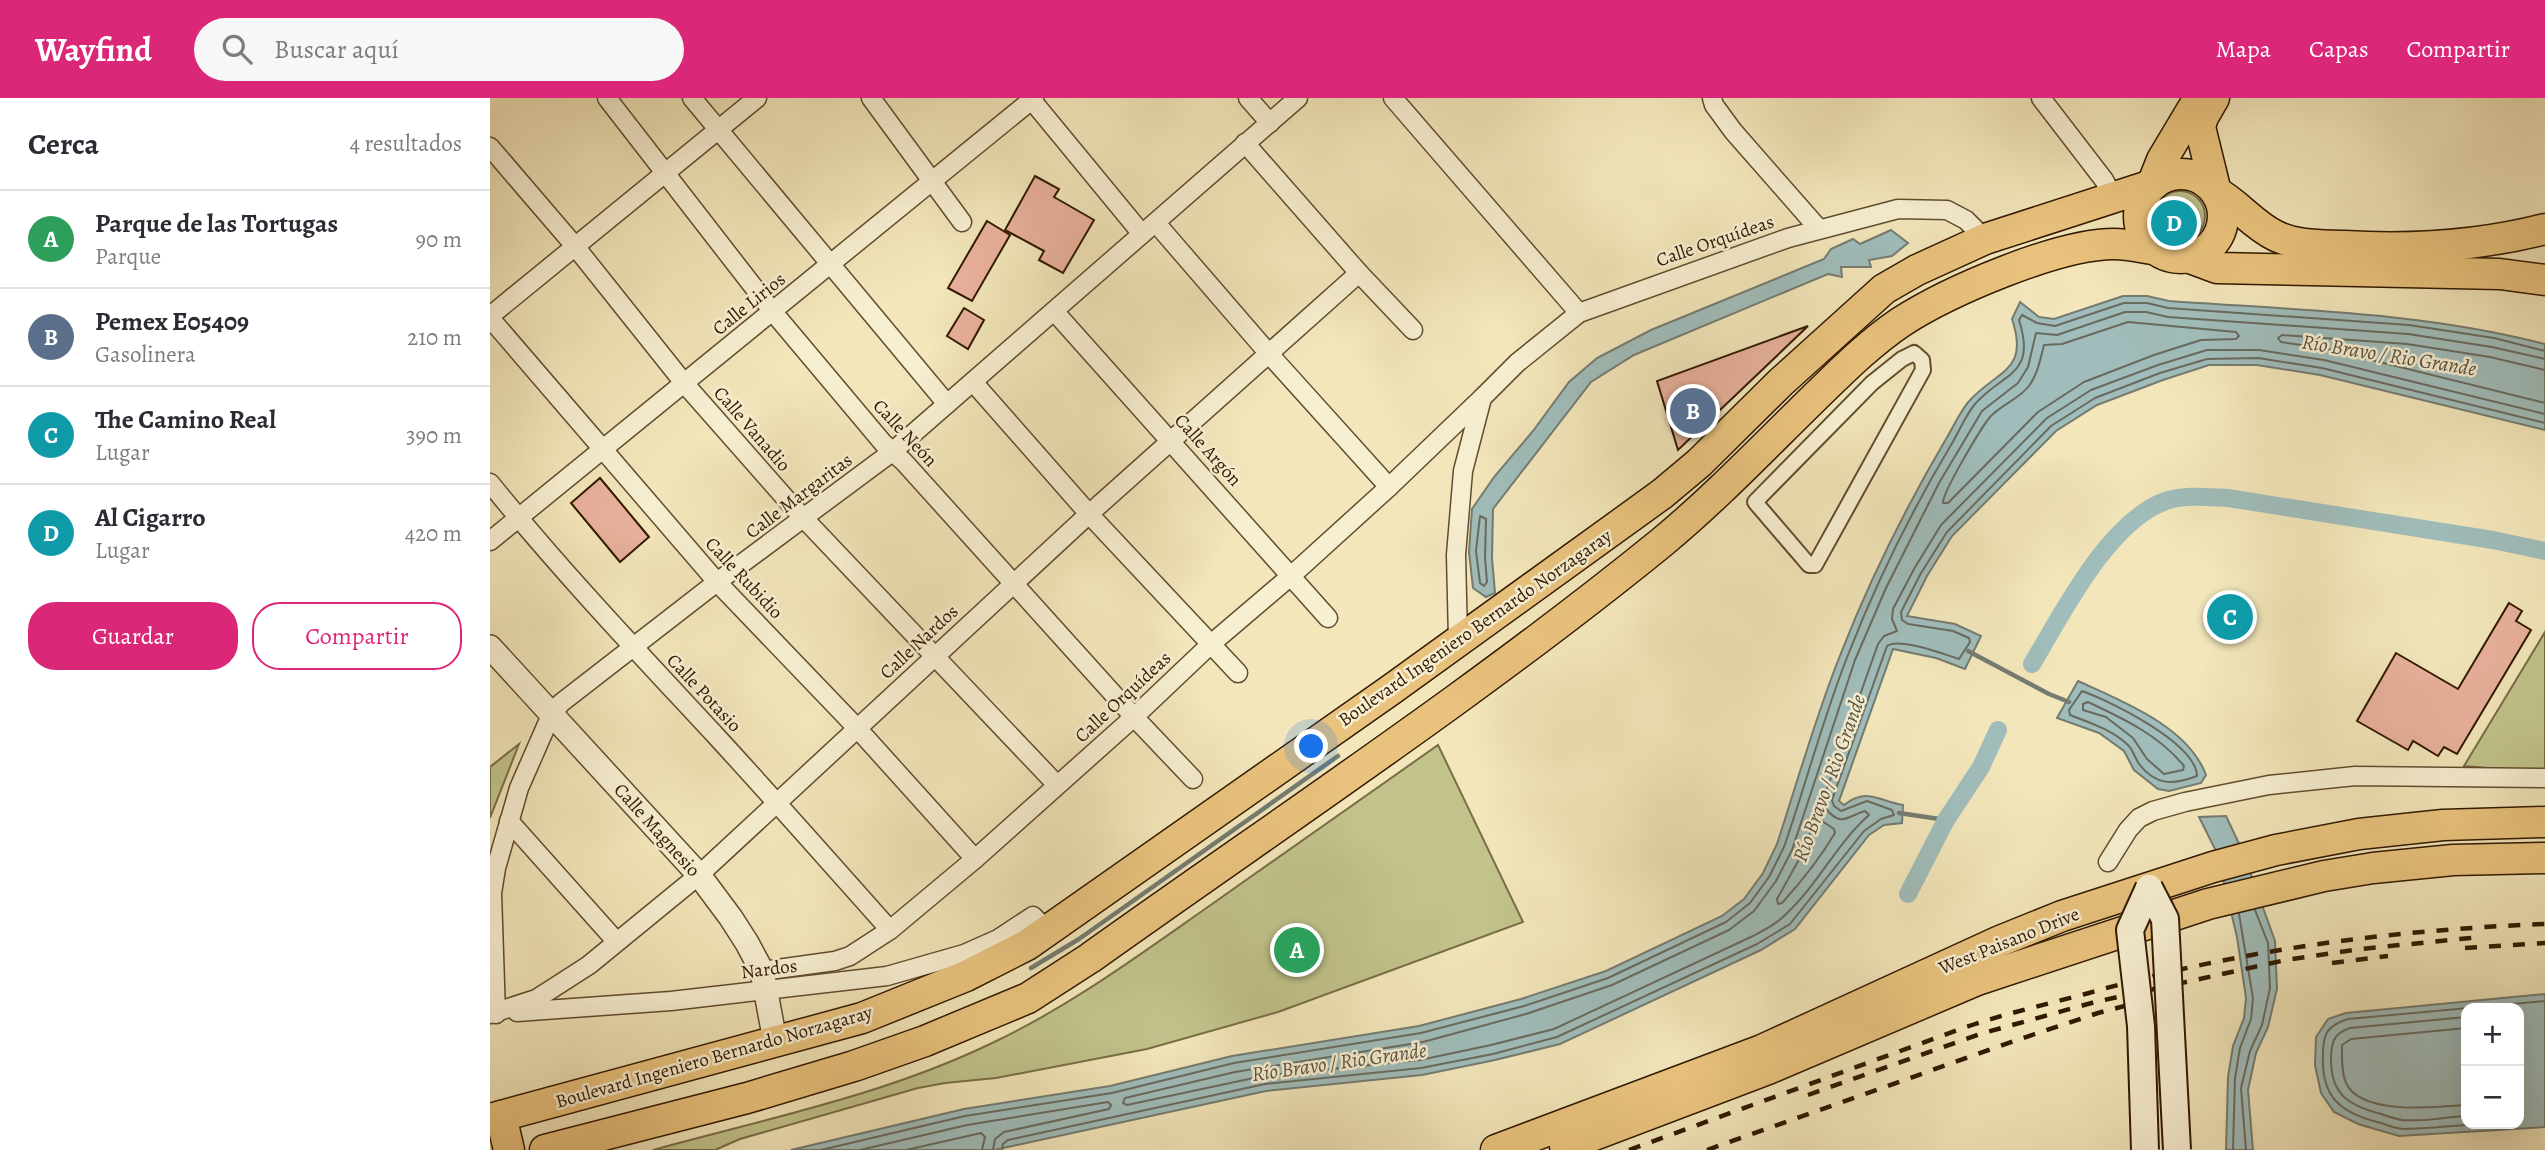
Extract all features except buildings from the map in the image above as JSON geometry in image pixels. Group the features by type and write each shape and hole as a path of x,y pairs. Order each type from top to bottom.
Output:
{"main road":[{"path":"2152,185 2162,160 2210,98"},
{"path":"2210,98 2200,127 2216,192 2222,204 2220,232 2208,248 2190,258 2164,256 2153,249 2140,229 2138,217 2144,194 2152,185 2164,177 2179,174 2199,178 2216,192 2233,202 2256,223 2278,237 2318,245 2464,245 2545,229"},
{"name":"Boulevard Ingeniero Bernardo Norzagaray","path":"495,1117 862,1018 966,976 1027,944 1040,923 1140,867 1662,494 1699,463 1781,382 1884,289 1917,270 1985,239 2152,185"},
{"name":"Boulevard Ingeniero Bernardo Norzagaray","path":"545,1150 747,1098 854,1066 925,1041 1028,998 1090,958 1479,683 1715,497 1873,343 1902,322 1938,302 2052,255 2113,244 2153,249"},
{"path":"2190,258 2217,268 2500,274 2545,280"},
{"path":"1748,415 1771,441"},
{"name":"West Paisano Drive","path":"1554,1150 1765,1060 2000,940 2062,916 2213,867 2276,850 2358,834 2443,825 2545,822"},
{"name":"West Paisano Drive","path":"1496,1150 1765,1060 1977,980 2208,904 2324,876 2416,863 2504,857 2545,858"},
{"path":"2149,888 2165,919 2177,1150"},
{"path":"2146,1150 2141,1026 2130,930 2149,888"},
{"path":"495,1117 509,1150"}],"street":[{"name":"Calle Neón","path":"607,98 664,175 773,312 892,452 1193,779"},
{"path":"692,98 947,404"},
{"path":"490,317 574,245 757,98"},
{"path":"872,98 962,222"},
{"path":"1248,98 1270,123"},
{"name":"Calle Margaritas","path":"493,1014 492,892 496,868 519,788 551,715 561,703 717,582 892,452 1298,98"},
{"path":"1393,98 1578,313"},
{"path":"1712,98 1733,131 1818,228"},
{"path":"2041,98 2104,180 2113,197"},
{"path":"1032,99 1149,229 1270,355 1389,486"},
{"name":"Calle Lirios","path":"490,541 832,265 1032,99"},
{"path":"1245,143 1413,330"},
{"name":"Calle Vanadio","path":"490,147 574,245 684,383 805,519 1057,785"},
{"name":"Calle Orquídeas","path":"763,981 850,956 890,930 975,859 1134,717 1211,644 1292,575 1389,486 1517,363 1578,313 1818,228 1898,209 1947,210 1966,220 1985,239"},
{"name":"Calle Nardos","path":"493,1014 536,999 589,965 699,875 1089,514 1359,273"},
{"name":"Calle Argón","path":"1054,311 1328,618"},
{"name":"Calle Rubidio","path":"490,317 601,450 717,582 858,728 975,859"},
{"path":"1914,353 1922,360 1923,370 1815,565 1811,566 1755,502 1872,383 1914,353"},
{"path":"973,382 1089,514 1238,673"},
{"path":"1458,639 1456,555 1463,471 1482,398"},
{"name":"Calle Potasio","path":"490,483 633,647 778,803 890,930"},
{"name":"Calle Magnesio","path":"490,647 699,875 742,934 763,981 775,1041"},
{"path":"2108,862 2128,830 2139,818 2153,811 2269,785 2355,776 2545,778"},
{"path":"509,821 616,941"},
{"name":"Nardos","path":"493,1014 671,1001 763,981 887,976 964,954 1040,923"}],"green space":[{"path":"2180,191 2198,198 2205,216 2198,234 2180,241 2162,234 2155,216 2162,198"},
{"path":"2545,632 2545,773 2464,766"},
{"path":"519,744 490,818 490,767"},
{"path":"1438,745 1523,922 1278,1012 1147,1049 996,1078 918,1088 740,1139 715,1150 653,1150 867,1092 950,1062 1018,1030 1127,964"}],"water":[{"path":"1891,230 1908,243 1892,256 1869,260 1871,267 1841,267 1842,277 1828,274 1634,355 1591,382 1493,509 1492,558 1495,593 1486,597 1473,588 1469,552 1472,509 1569,382 1597,358 1651,330 1824,259 1831,249 1853,239 1860,244"},
{"name":"Río Bravo / Rio Grande","path":"2123,296 2405,319 2499,333 2545,344 2545,430 2320,375 2257,365 2209,365 2097,405 2056,431 1952,536 1927,576 1907,616 1955,624 1981,636 1965,669 1936,658 1893,649 1839,801 1844,805 1866,796 1903,805 1902,823 1884,825 1869,835 1795,929 1761,950 1560,1044 1422,1075 1266,1091 994,1150 791,1150 964,1109 1110,1086 1232,1056 1419,1026 1521,999 1606,971 1722,916 1744,899 1763,873 1777,844 1832,676 1876,571 1903,517 1964,408 2009,367 2014,359 2017,349 2012,319 2020,302 2039,317 2054,319"},
{"path":"2078,681 2133,707 2169,729 2197,758 2206,775 2201,783 2169,791 2158,789 2134,770 2124,751 2099,733 2057,718"},
{"path":"2226,816 2242,850 2275,941 2277,989 2268,1027 2256,1053 2248,1090 2253,1150 2226,1150 2228,1077 2233,1046 2244,1018 2246,998 2237,937 2217,853 2199,817"},
{"path":"2545,994 2545,1127 2524,1128 2524,1003 2461,1003 2461,1129 2513,1129 2399,1136 2358,1124 2334,1112 2321,1093 2315,1065 2316,1037 2328,1019 2346,1013"}],"waterway":[{"path":"2032,664 2088,572 2105,550 2143,513 2171,499 2228,498 2493,540 2545,551"},
{"path":"1968,651 2069,702"},
{"path":"1908,894 1946,820 1981,767 1998,730"},
{"path":"1031,968 1079,939 1338,756"},
{"path":"1899,813 1946,820"}],"railway":[{"path":"1629,1150 1966,1027 2145,978 2258,954 2372,937 2545,924"},
{"path":"1808,1095 1980,1034 2095,1002 2286,960 2480,937"},
{"path":"2465,948 2545,943"},
{"path":"2332,963 2388,956"},
{"path":"1707,1150 2017,1040 2098,1013 2151,999"}],"place":[{"name":"Al Cigarro","path":"2174,223"},
{"name":"Pemex E05409","path":"1693,411"},
{"name":"The Camino Real","path":"2230,617"},
{"name":"Parque de las Tortugas","path":"1297,950"}]}
